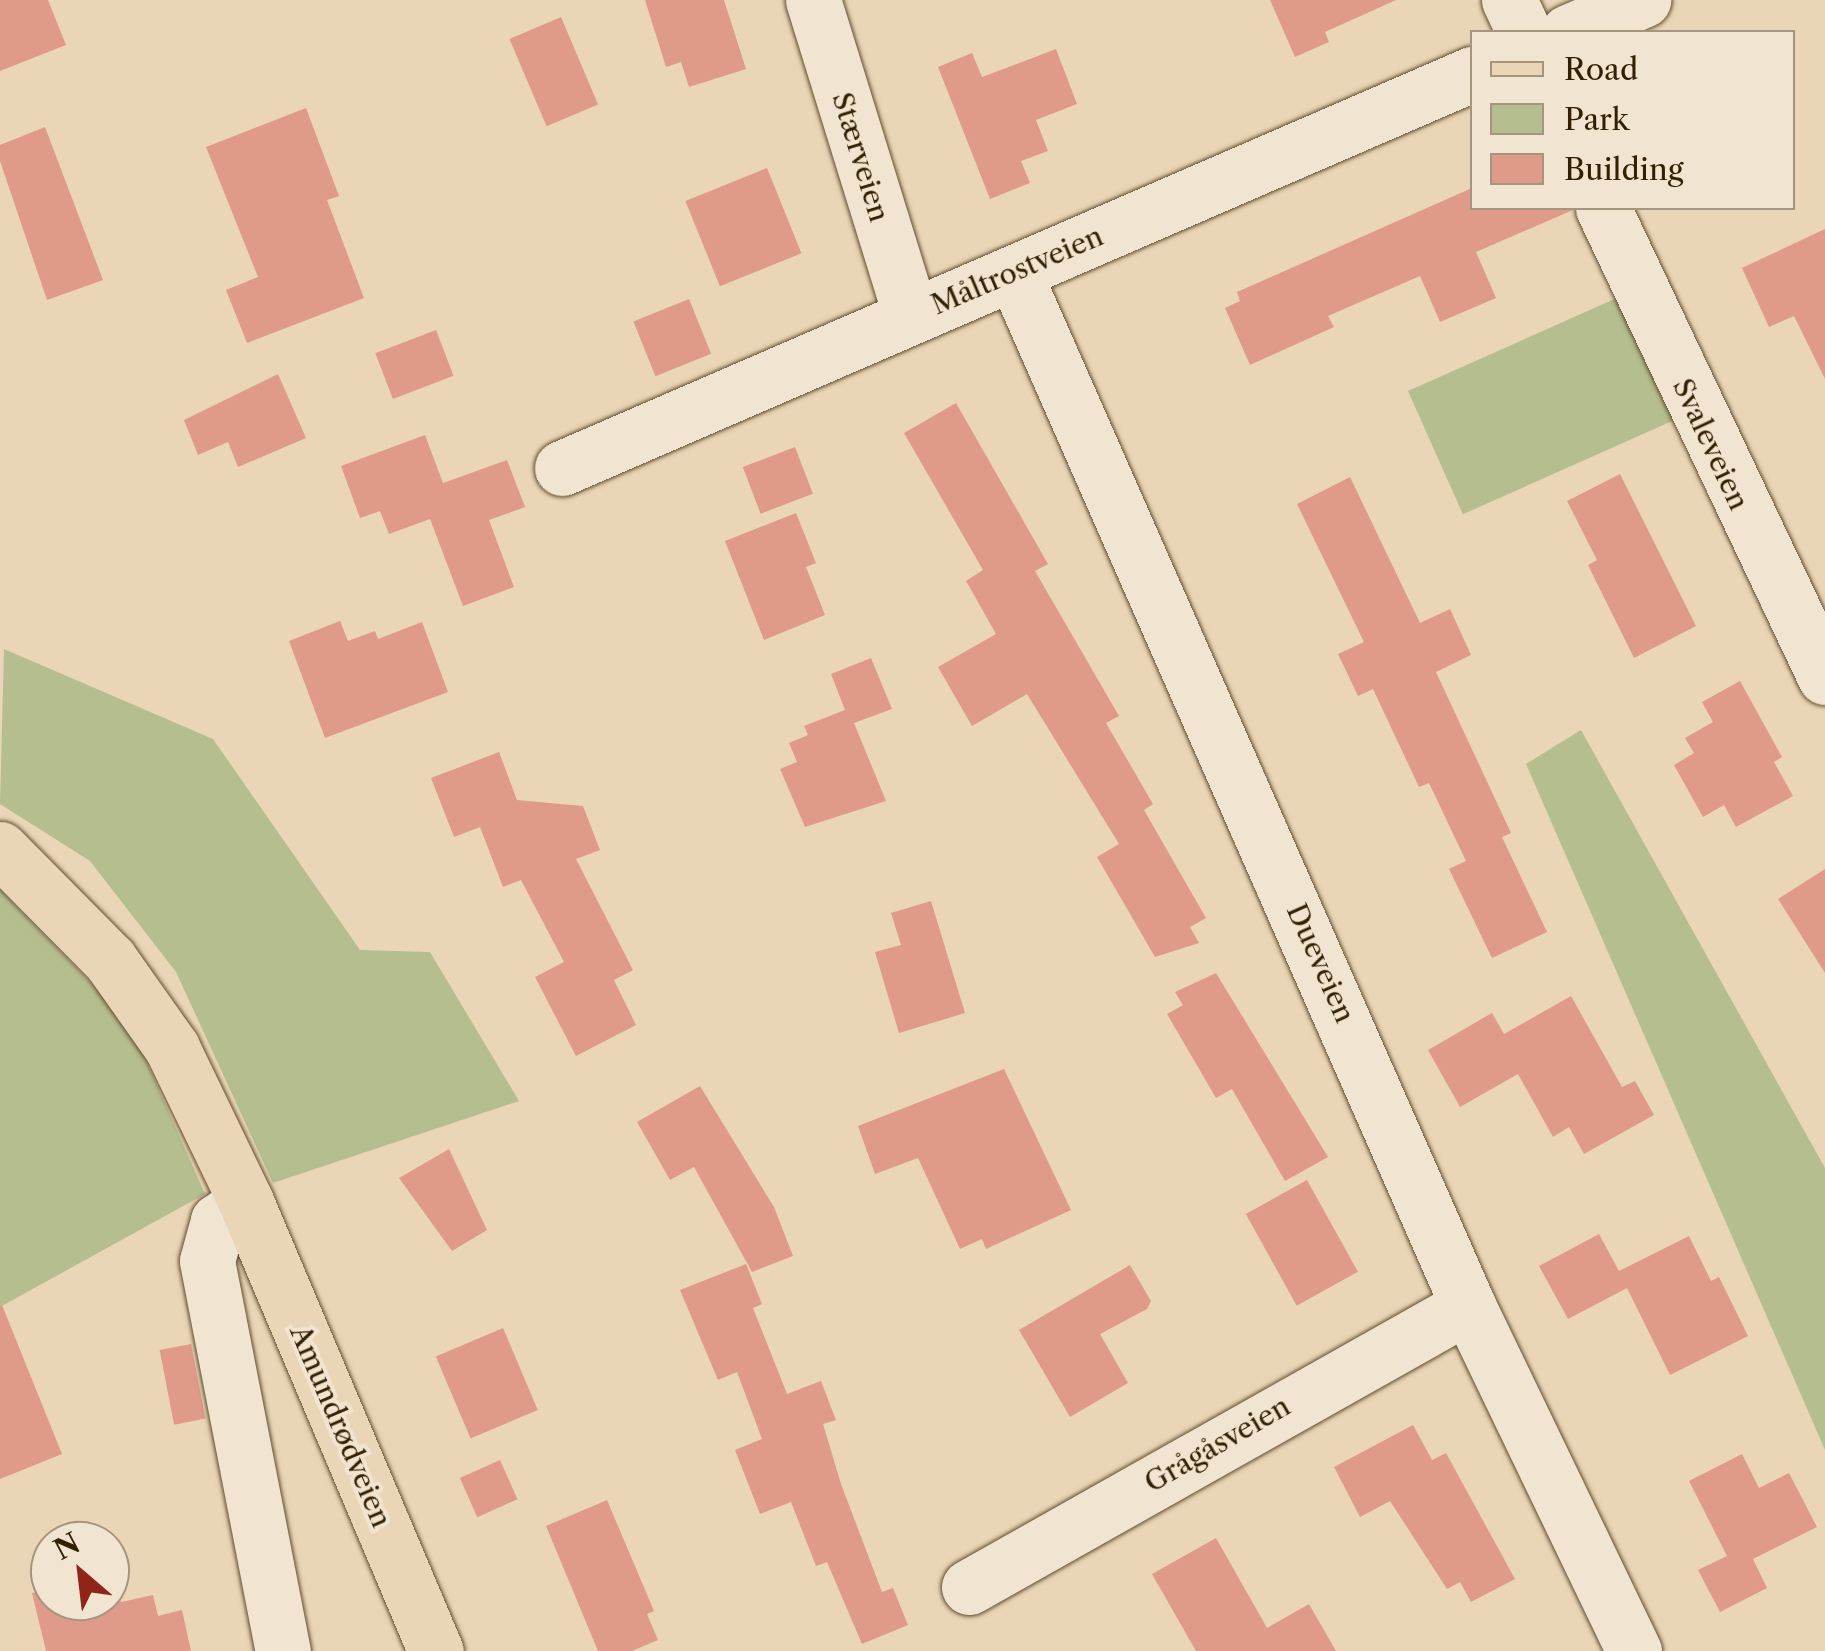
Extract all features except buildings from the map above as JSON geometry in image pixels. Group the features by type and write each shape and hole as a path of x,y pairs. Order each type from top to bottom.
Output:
{"main road":[{"name":"Amundrødveien","path":"0,849 110,960 172,1048 246,1202 436,1651"}],"street":[{"name":"Stærveien","path":"813,0 910,314"},
{"path":"1509,0 1523,30"},
{"path":"1573,30 1642,0"},
{"name":"Måltrostveien","path":"562,468 910,314 1014,273 1470,75"},
{"name":"Svaleveien","path":"1604,210 1825,677"},
{"name":"Dueveien","path":"1014,273 1468,1306 1634,1651"},
{"path":"246,1202 218,1221 207,1261 283,1651"},
{"name":"Grågåsveien","path":"969,1587 1468,1306"}],"green space":[{"path":"1619,297 1674,420 1463,514 1408,391"},
{"path":"4,649 213,739 360,950 430,952 519,1101 273,1183 176,972 90,861 0,804"},
{"path":"1581,730 1825,1168 1825,1450 1526,764"},
{"path":"0,890 129,1022 205,1194 0,1307"}]}
